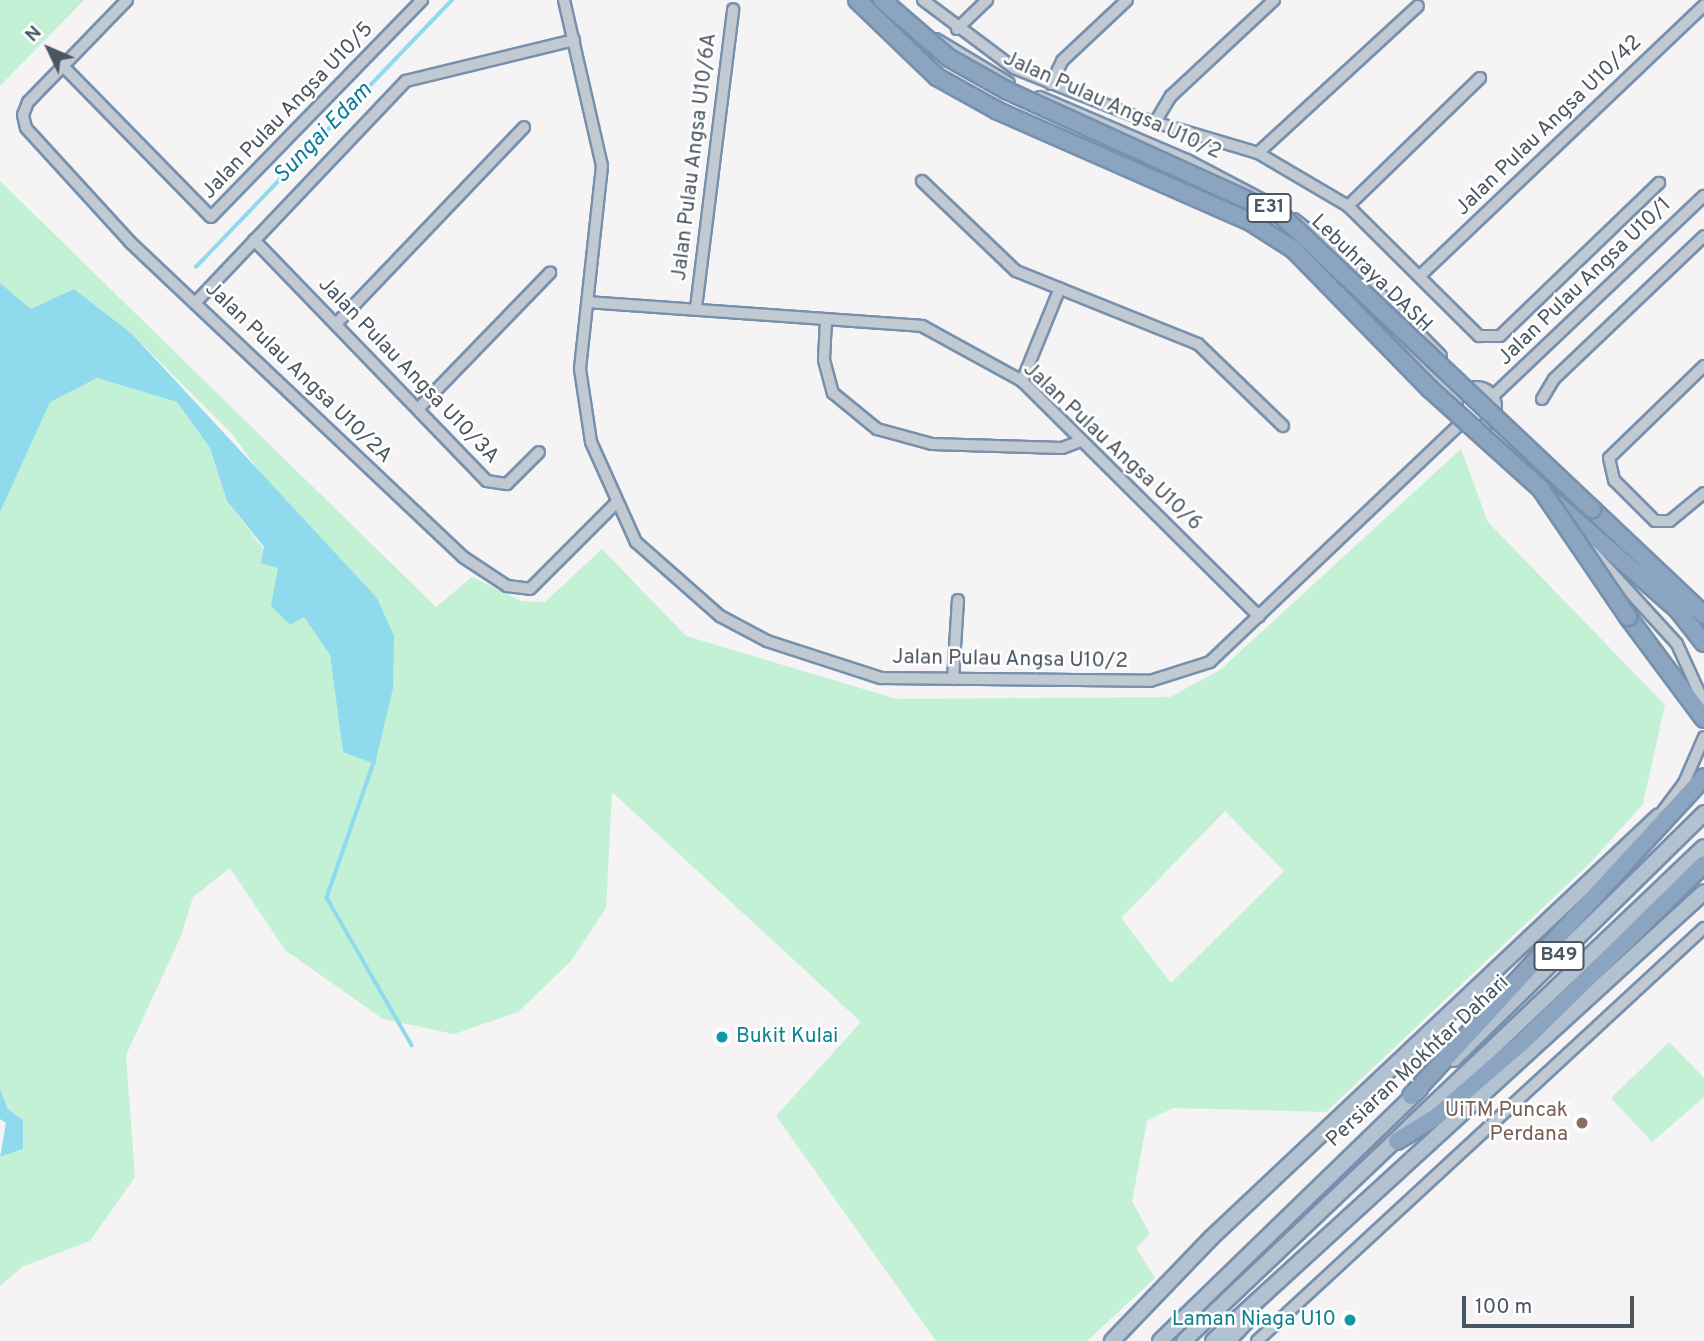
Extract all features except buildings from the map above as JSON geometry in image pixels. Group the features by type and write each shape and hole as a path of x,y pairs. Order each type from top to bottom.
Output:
{"highway":[{"name":"Lebuhraya DASH","path":"857,0 937,77 998,111 1249,221 1293,248 1430,389 1541,489"},
{"name":"Lebuhraya DASH","path":"882,0 949,58 1006,90 1282,216 1704,617"},
{"path":"1541,489 1668,601 1704,643"},
{"path":"1541,489 1704,719"},
{"path":"1411,1096 1528,963 1704,777"},
{"path":"1397,1141 1436,1117 1590,979 1704,864"}],"main road":[{"path":"1112,1341 1211,1238 1704,772"},
{"name":"Persiaran Mokhtar Dahari","path":"1160,1341 1704,813"},
{"name":"Persiaran Mokhtar Dahari","path":"1184,1341 1704,847"},
{"name":"B49","path":"1213,1341 1300,1265 1704,892"},
{"path":"1228,1341 1300,1265"}],"street":[{"name":"Jalan Pulau Angsa U10/2A","path":"127,0 28,102 26,128 130,242 463,557 507,586 530,589 615,504"},
{"name":"Jalan Pulau Angsa U10/5","path":"63,66 211,217 422,0"},
{"name":"Jalan Pulau Angsa U10/2","path":"564,0 602,166 580,369 591,442 615,504 636,542 720,616 767,641 881,678 1150,681 1210,662 1462,422"},
{"path":"865,0 941,74 1294,243 1332,271 1456,402 1462,422 1479,427 1677,644 1704,703"},
{"name":"Jalan Pulau Angsa U10/2","path":"892,0 932,37 1014,86 1259,194 1352,265 1470,388"},
{"path":"923,0 1001,61 1051,84 1258,153 1348,206 1422,274 1479,336 1500,337 1659,183"},
{"path":"957,29 987,0"},
{"path":"1051,84 1062,61 1127,0"},
{"path":"1157,119 1171,96 1274,0"},
{"name":"Jalan Pulau Angsa U10/42","path":"1422,274 1704,5"},
{"path":"1258,153 1418,6"},
{"name":"Jalan Pulau Angsa U10/6A","path":"696,309 733,9"},
{"path":"196,302 405,81 574,40"},
{"path":"1348,206 1480,78"},
{"path":"336,324 524,127"},
{"path":"922,181 1016,271 1198,344 1283,426"},
{"name":"Jalan Pulau Angsa U10/1","path":"1493,397 1703,199"},
{"path":"1542,399 1555,379 1704,236"},
{"name":"Jalan Pulau Angsa U10/3A","path":"254,240 497,486 539,452"},
{"path":"418,409 550,273"},
{"path":"1022,381 1060,288"},
{"name":"Jalan Pulau Angsa U10/6","path":"589,302 922,326 1022,381 1258,616"},
{"path":"825,320 824,360 833,393 877,429 932,444 1062,448 1080,441"},
{"path":"1704,366 1609,458 1614,480 1655,521 1670,522 1704,493"},
{"path":"1456,402 1470,388 1493,397 1494,415 1704,617"},
{"path":"1479,427 1494,415"},
{"path":"953,679 958,600"},
{"path":"1660,815 1684,783 1704,737"},
{"path":"1257,1341 1704,928"}],"green space":[{"path":"0,0 84,0 0,86"},
{"path":"0,181 436,607 472,577 521,601 545,602 602,549 686,636 897,699 1170,697 1220,670 1461,449 1488,522 1665,705 1643,804 1591,862 1326,1112 1173,1108 1147,1121 1132,1201 1150,1234 1136,1248 1155,1278 1087,1341 936,1341 776,1116 861,1022 612,792 606,908 571,961 518,1012 454,1034 383,1019 285,950 230,868 193,897 181,936 126,1055 135,1177 90,1241 22,1267 0,1286 0,1157 23,1149 23,1120 8,1109 0,1089 0,512 49,402 97,378 177,402 210,448 227,501 278,568 330,655 343,752 375,763 264,478 232,434 132,334 31,309 0,283","holes":["1225,811 1284,871 1171,983 1121,918"]},
{"path":"1669,1042 1704,1078 1704,1097 1652,1142 1611,1098"}],"water":[{"path":"0,283 31,309 74,289 132,334 377,598 394,636 393,688 375,764 343,752 330,655 304,617 290,625 271,606 278,568 261,563 264,547 227,501 210,448 177,402 97,378 50,402 0,512"},
{"path":"0,1089 8,1109 23,1120 23,1149 0,1157 6,1123 0,1119"}],"waterway":[{"name":"Sungai Edam","path":"196,267 452,0"},
{"path":"375,760 327,898 412,1045"}],"place":[{"name":"Bukit Kulai","path":"722,1037"},
{"name":"UiTM Puncak Perdana","path":"1582,1123"},
{"name":"Laman Niaga U10","path":"1350,1320"}]}
